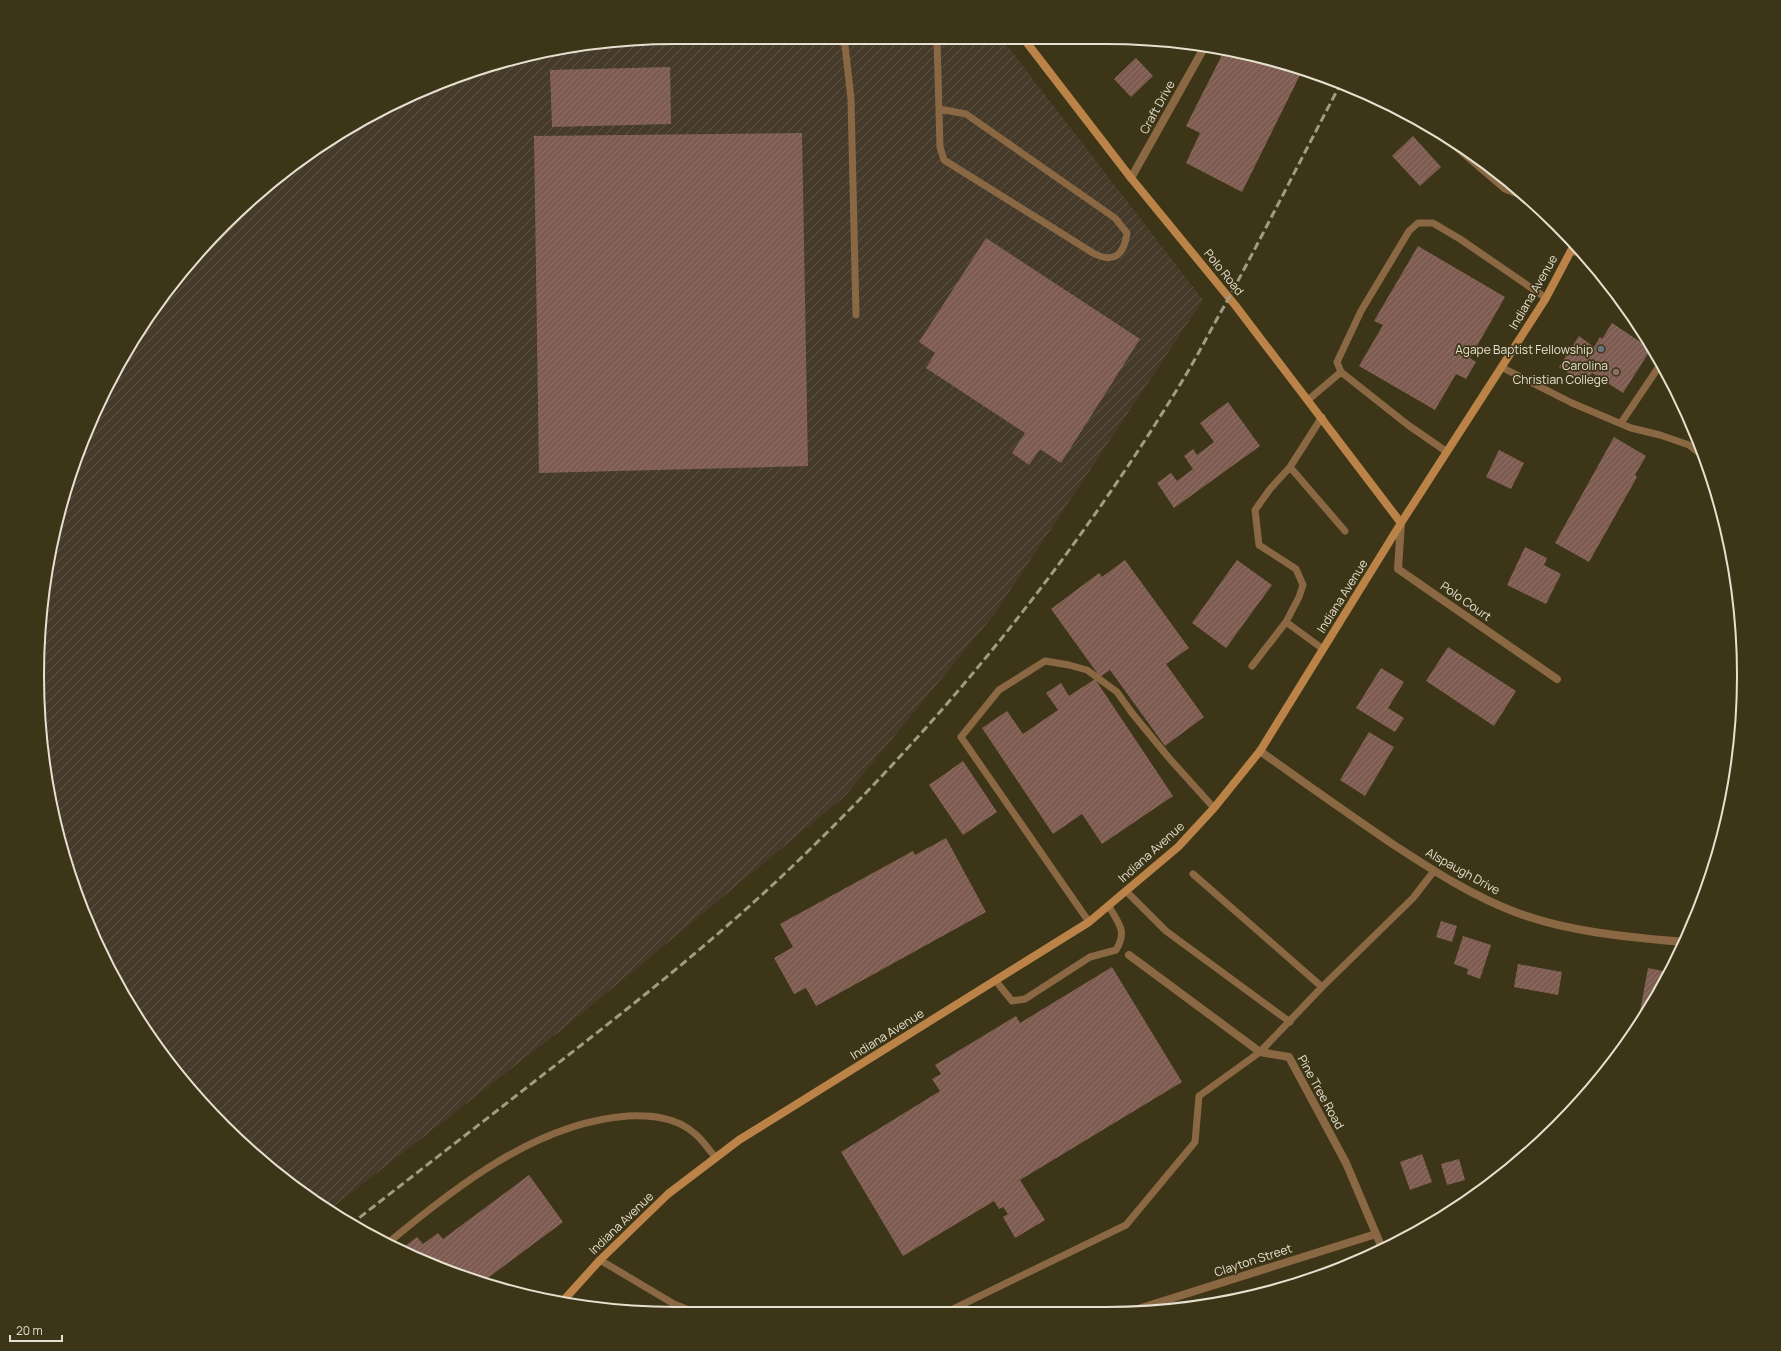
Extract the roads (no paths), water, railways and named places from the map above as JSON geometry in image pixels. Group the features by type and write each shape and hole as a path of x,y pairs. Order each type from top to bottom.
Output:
{"main road":[{"name":"Polo Road","path":"1028,44 1131,178 1235,305 1322,417 1401,523"},
{"name":"Indiana Avenue","path":"566,1297 600,1260 668,1194 739,1140 1089,922 1178,847 1214,808 1260,751 1401,523 1546,298 1571,250"}],"street":[{"name":"Craft Drive","path":"1131,178 1202,51"},
{"name":"Polo Court","path":"1401,523 1398,569 1557,679"},
{"name":"Alspaugh Drive","path":"1260,751 1359,821 1434,871 1479,896 1515,912 1553,924 1592,932 1678,941"},
{"name":"Pine Tree Road","path":"1129,955 1260,1052 1289,1057 1346,1162 1380,1244"},
{"name":"Clayton Street","path":"1148,1306 1376,1234"}],"lane":[{"path":"844,44 851,99 856,315"},
{"path":"937,44 940,147 944,160 1102,258 1111,258 1120,254 1125,246 1127,233 1115,218 966,114 939,109"},
{"path":"1473,162 1504,189 1511,191"},
{"path":"1447,452 1408,425 1341,372 1337,362 1361,311 1409,231 1418,223 1433,224 1460,239 1546,298"},
{"path":"1501,367 1572,403 1621,423 1689,446 1695,450"},
{"path":"1621,423 1657,369"},
{"path":"1308,400 1341,372"},
{"path":"1252,666 1286,622 1299,598 1303,585 1296,569 1260,545 1255,510 1270,489 1290,467 1322,417"},
{"path":"1290,467 1345,531"},
{"path":"1286,622 1323,649"},
{"path":"1089,922 960,737 999,690 1045,661 1069,665 1086,670 1117,692 1168,758 1214,808"},
{"path":"957,1307 1126,1225 1195,1142 1199,1096 1260,1052 1322,987 1413,898 1434,871"},
{"path":"1193,874 1322,987"},
{"path":"1126,891 1166,931 1290,1022"},
{"path":"996,981 1012,1001 1024,1000 1090,957 1116,950 1122,940 1123,932 1108,906"},
{"path":"392,1240 430,1209 469,1181 505,1158 542,1138 592,1121 645,1115 660,1117 676,1122 694,1132 716,1158"},
{"path":"600,1260 682,1307"}],"railway":[{"path":"357,1220 611,1022 741,914 857,803 959,690 1007,632 1053,571 1098,510 1141,447 1181,383 1241,276 1338,89"}],"place":[{"name":"Agape Baptist Fellowship","path":"1601,349"},
{"name":"Carolina Christian College","path":"1616,372"}]}
